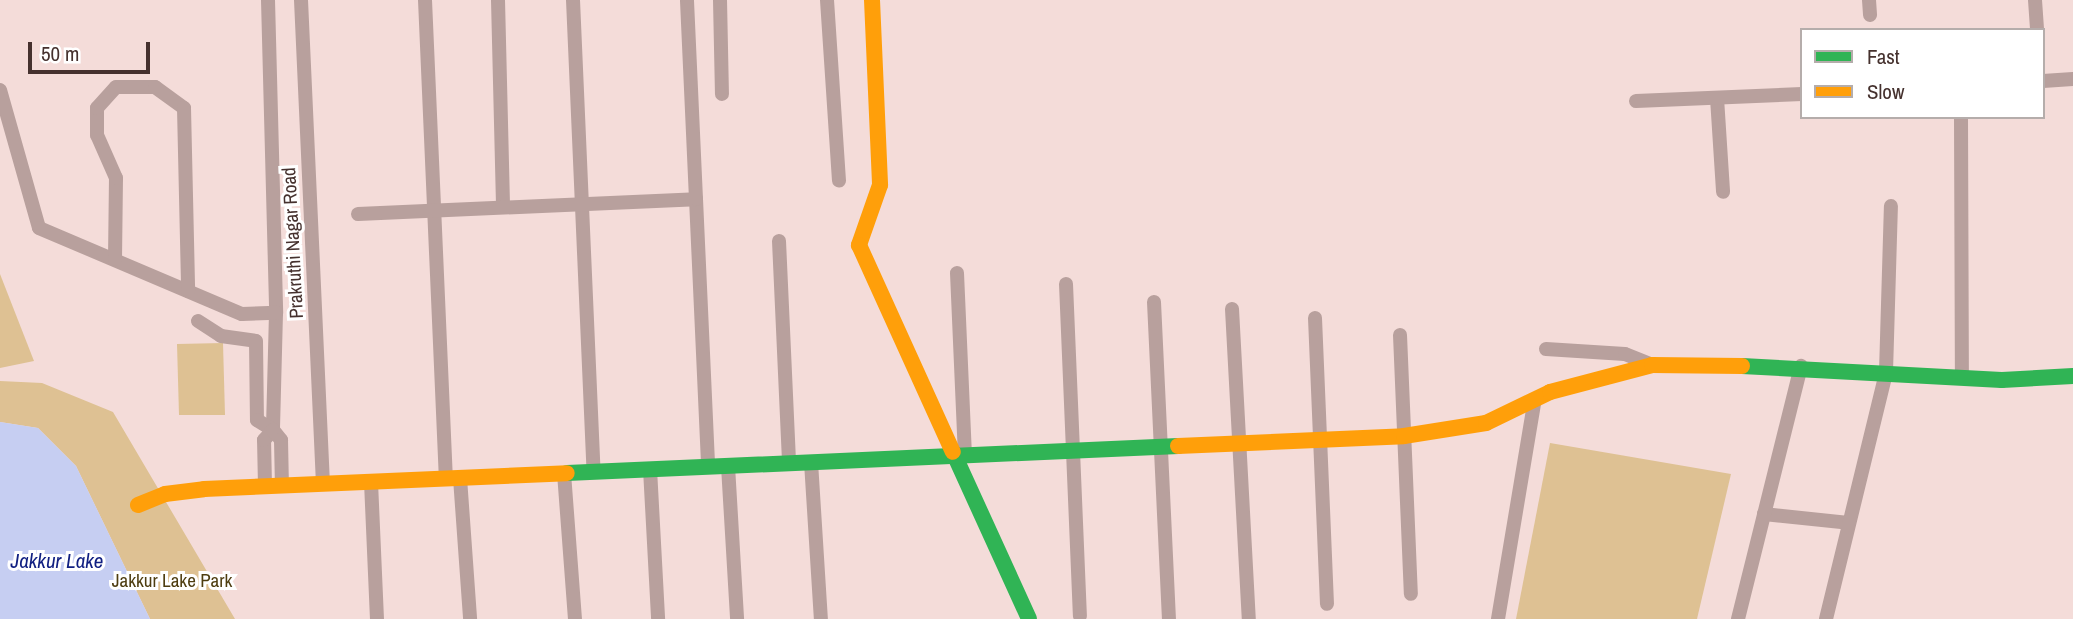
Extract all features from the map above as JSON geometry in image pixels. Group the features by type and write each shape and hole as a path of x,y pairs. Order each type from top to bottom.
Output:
{"street":[{"path":"265,486 264,440 273,430 276,313 268,0"},
{"name":"Prakruthi Nagar Road","path":"301,0 323,484"},
{"path":"425,0 434,211 453,478 470,619"},
{"path":"498,0 503,207"},
{"path":"573,0 594,472"},
{"path":"687,0 708,467"},
{"path":"720,0 722,94"},
{"path":"827,0 839,181"},
{"path":"872,0 880,185 859,245 958,456 1029,619"},
{"path":"2035,0 2037,28"},
{"path":"2045,81 2073,79"},
{"path":"115,258 116,178 97,135 97,108 116,88 155,87 184,108 188,291"},
{"path":"0,90 39,228 242,314 276,313"},
{"path":"1636,101 1800,94"},
{"path":"1717,98 1723,192"},
{"path":"1961,119 1962,377"},
{"path":"358,214 696,199"},
{"path":"1826,619 1885,372 1891,206"},
{"path":"779,241 789,463"},
{"path":"957,273 958,456"},
{"path":"1066,284 1080,616"},
{"path":"1154,302 1169,619"},
{"path":"1232,309 1249,619"},
{"path":"1314,318 1327,604"},
{"path":"198,321 221,335 256,341 257,420 273,430 281,440 282,486"},
{"path":"1399,335 1411,594"},
{"path":"1546,349 1625,354 1652,365"},
{"path":"138,505 165,494 265,486 1404,436 1486,423 1534,404 1571,385 1652,365 1801,366 1962,377 2073,376"},
{"path":"1738,619 1801,366"},
{"path":"1499,619 1534,404"},
{"path":"811,462 821,619"},
{"path":"728,466 737,619"},
{"path":"650,469 658,619"},
{"path":"564,473 575,619"},
{"path":"371,482 377,619"},
{"path":"1764,514 1849,523"}],"green space":[{"path":"0,274 34,361 0,368"},
{"path":"223,343 225,415 179,415 177,344"},
{"name":"Jakkur Lake Park","path":"0,381 42,383 113,412 235,619 150,619 76,466 38,428 0,422"},
{"path":"1550,443 1731,474 1697,619 1516,619"}],"water":[{"name":"Jakkur Lake","path":"0,422 38,428 76,466 150,619 0,619"}],"traffic: fast":[{"path":"1742,366 2002,380 2073,376"},
{"path":"567,473 1178,446"},
{"path":"953,452 1029,619"}],"traffic: slow":[{"path":"872,0 880,185 859,245 953,452"},
{"path":"1178,446 1404,436 1486,423 1550,392 1652,365 1742,366"},
{"path":"138,505 165,494 204,489 567,473"}]}
